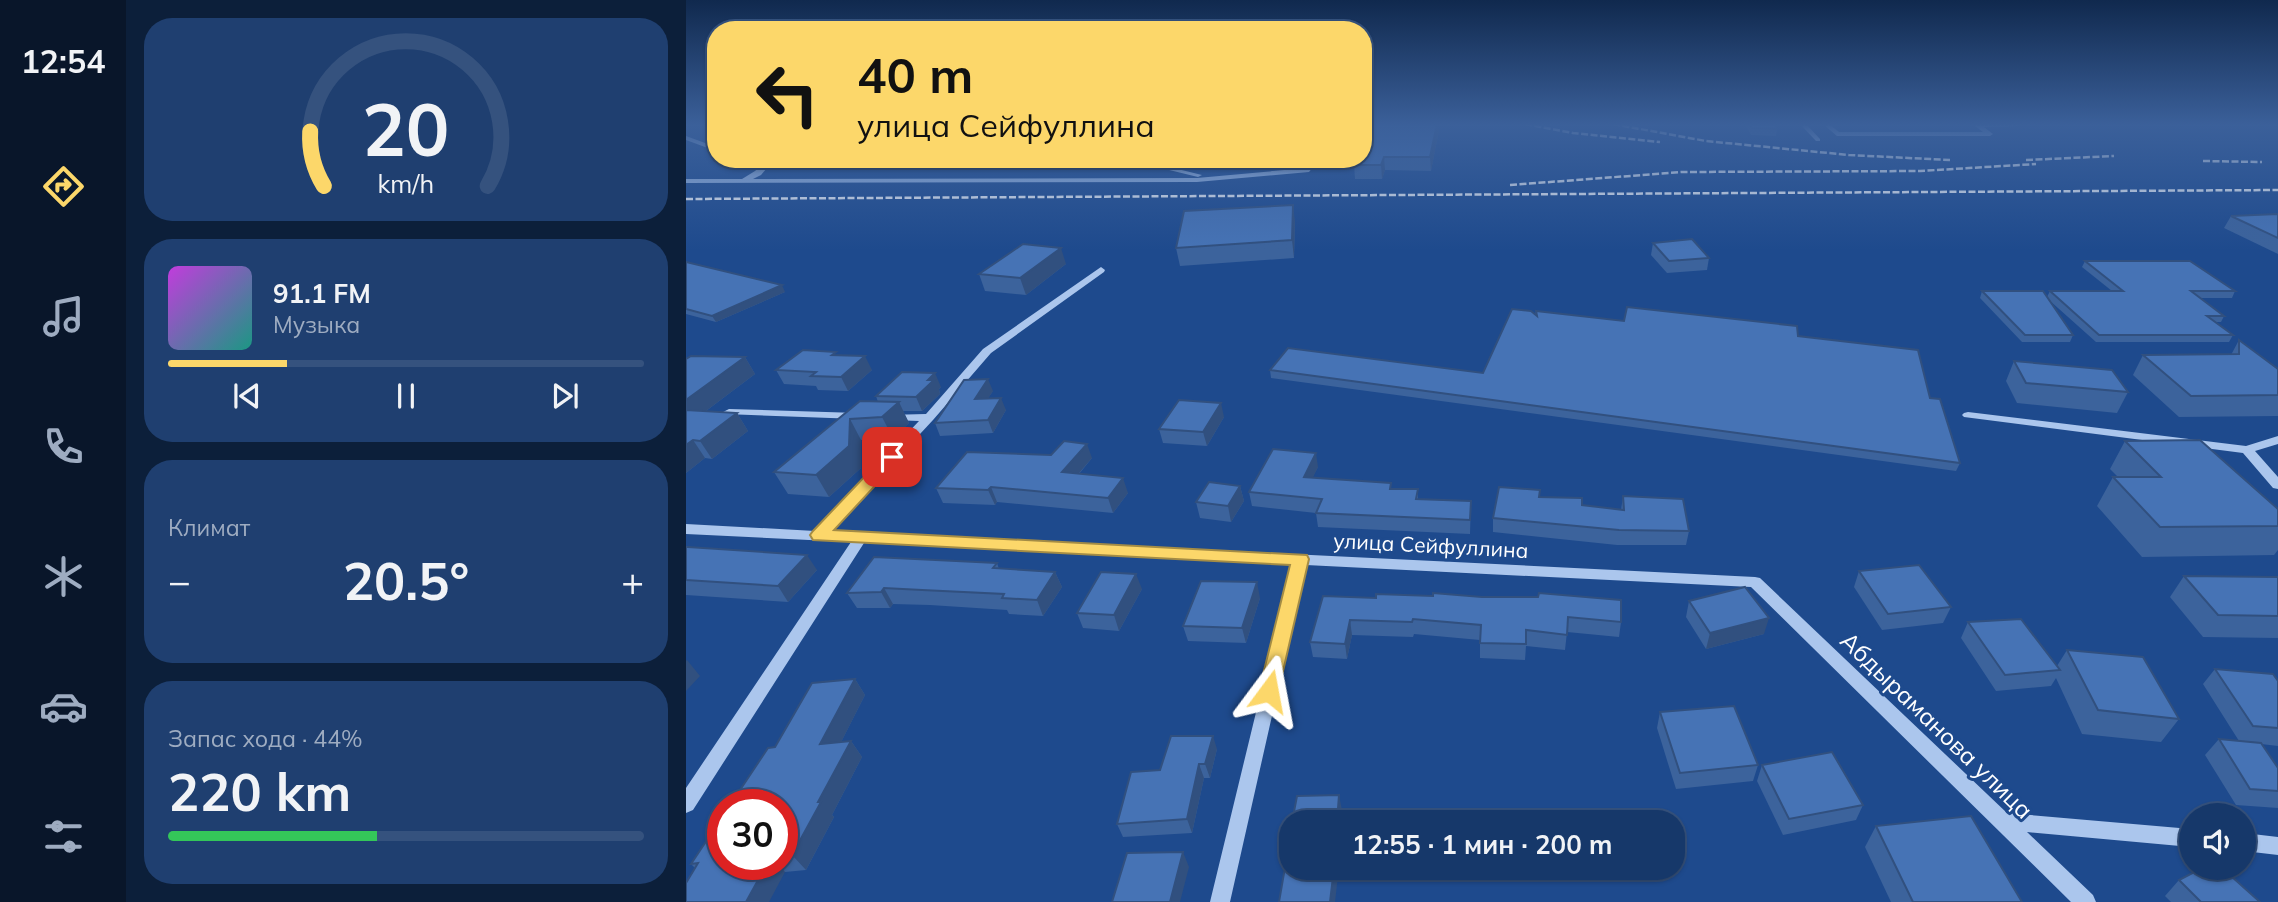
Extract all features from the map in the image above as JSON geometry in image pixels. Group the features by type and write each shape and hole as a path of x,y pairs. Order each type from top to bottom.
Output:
{"street":[{"path":"741,181 763,168"},
{"path":"686,181 1215,178 1310,168"},
{"path":"819,535 929,418 987,351 1101,270"},
{"path":"729,412 929,418"},
{"path":"1968,415 2247,450 2278,440"},
{"path":"2247,450 2278,485"},
{"name":"улица Сейфуллина","path":"686,529 1755,582"},
{"path":"686,804 861,537"},
{"path":"1220,902 1300,559"},
{"name":"Абдыраманова улица","path":"1755,582 2086,902"},
{"path":"2256,843 2278,846"}],"lane":[{"path":"1169,168 1215,178"},
{"path":"2001,821 2179,837"}],"building":[{"path":"1293,205 1292,240 1176,248 1184,211"},
{"path":"2278,214 2278,238 2231,216"},
{"path":"1692,239 1709,258 1669,261 1653,243"},
{"path":"1023,244 1061,248 1020,278 979,274"},
{"path":"2085,261 2190,261 2235,291 2191,291 2224,316 2207,316 2233,335 2099,335 2050,291 2123,291"},
{"path":"686,262 782,285 712,316 686,309"},
{"path":"1982,291 2043,291 2073,335 2025,335"},
{"path":"1627,307 1797,326 1798,336 1918,350 1930,398 1940,399 1960,463 1270,370 1288,348 1483,373 1512,309 1531,311 1537,316 1536,311 1624,321"},
{"path":"2239,340 2278,369 2278,395 2191,396 2143,355 2239,354"},
{"path":"803,350 836,352 832,355 865,356 841,377 811,376 816,372 776,370"},
{"path":"691,356 745,357 686,400 686,359"},
{"path":"2014,361 2112,370 2128,392 2026,383"},
{"path":"902,372 935,373 928,380 934,380 916,397 876,396"},
{"path":"988,379 975,399 1001,398 988,420 935,423 964,380"},
{"path":"1179,400 1221,403 1203,432 1159,429"},
{"path":"860,401 899,402 882,417 850,419 849,446 816,475 774,472"},
{"path":"686,410 737,413 700,441 693,440 686,445"},
{"path":"2200,440 2278,509 2278,526 2160,527 2113,477 2161,477 2125,441"},
{"path":"1064,441 1087,444 1062,472 1123,478 1108,498 991,487 988,490 936,488 967,452 1051,455"},
{"path":"1273,449 1316,453 1304,477 1391,483 1390,489 1418,489 1416,499 1471,501 1470,520 1316,513 1322,499 1249,492"},
{"path":"1209,482 1240,486 1228,506 1196,502"},
{"path":"1499,487 1540,490 1539,497 1582,498 1582,505 1624,510 1623,496 1683,499 1689,531 1619,530 1493,518"},
{"path":"686,547 807,555 778,586 686,580"},
{"path":"874,557 997,563 993,568 1055,572 1037,600 1002,598 1004,594 884,588 881,592 847,593"},
{"path":"1919,565 1951,607 1888,614 1859,571"},
{"path":"1101,572 1136,574 1114,615 1077,613"},
{"path":"2184,576 2278,577 2278,616 2218,615"},
{"path":"1201,581 1257,582 1242,628 1183,626"},
{"path":"1745,587 1769,618 1710,633 1689,601"},
{"path":"1433,593 1482,597 1538,597 1539,593 1621,600 1621,622 1568,617 1567,635 1526,630 1526,644 1480,643 1481,625 1413,619 1412,622 1350,620 1345,644 1310,642 1323,596 1376,598 1376,594 1433,596"},
{"path":"2021,619 2060,670 2005,675 1968,622"},
{"path":"2067,650 2143,657 2179,719 2098,710"},
{"path":"2215,669 2273,674 2278,681 2278,728 2253,726"},
{"path":"855,679 820,744 851,741 798,844 798,789 741,789 768,748 775,747 812,683"},
{"path":"1734,706 1758,765 1680,773 1660,712"},
{"path":"1171,736 1213,736 1205,764 1199,764 1187,819 1117,824 1131,772 1160,770"},
{"path":"2219,739 2261,743 2278,768 2278,791 2250,789"},
{"path":"1832,752 1863,805 1789,819 1762,765"},
{"path":"1339,795 1338,810 1294,810 1297,796"},
{"path":"1971,816 2022,902 1913,902 1876,826"},
{"path":"707,840 707,880 758,880 746,902 686,902 686,883 698,863 691,864"},
{"path":"1183,852 1170,902 1112,902 1127,853"},
{"path":"1283,880 1333,880 1330,902 1279,902"},
{"path":"2179,880 2235,880 2260,902 2201,902"}],"railway":[{"path":"1510,185 1682,172 1920,171 2001,166"},
{"path":"686,199 2278,190"}],"route":[{"path":"892,457 819,535 1300,559 1269,691"}]}
